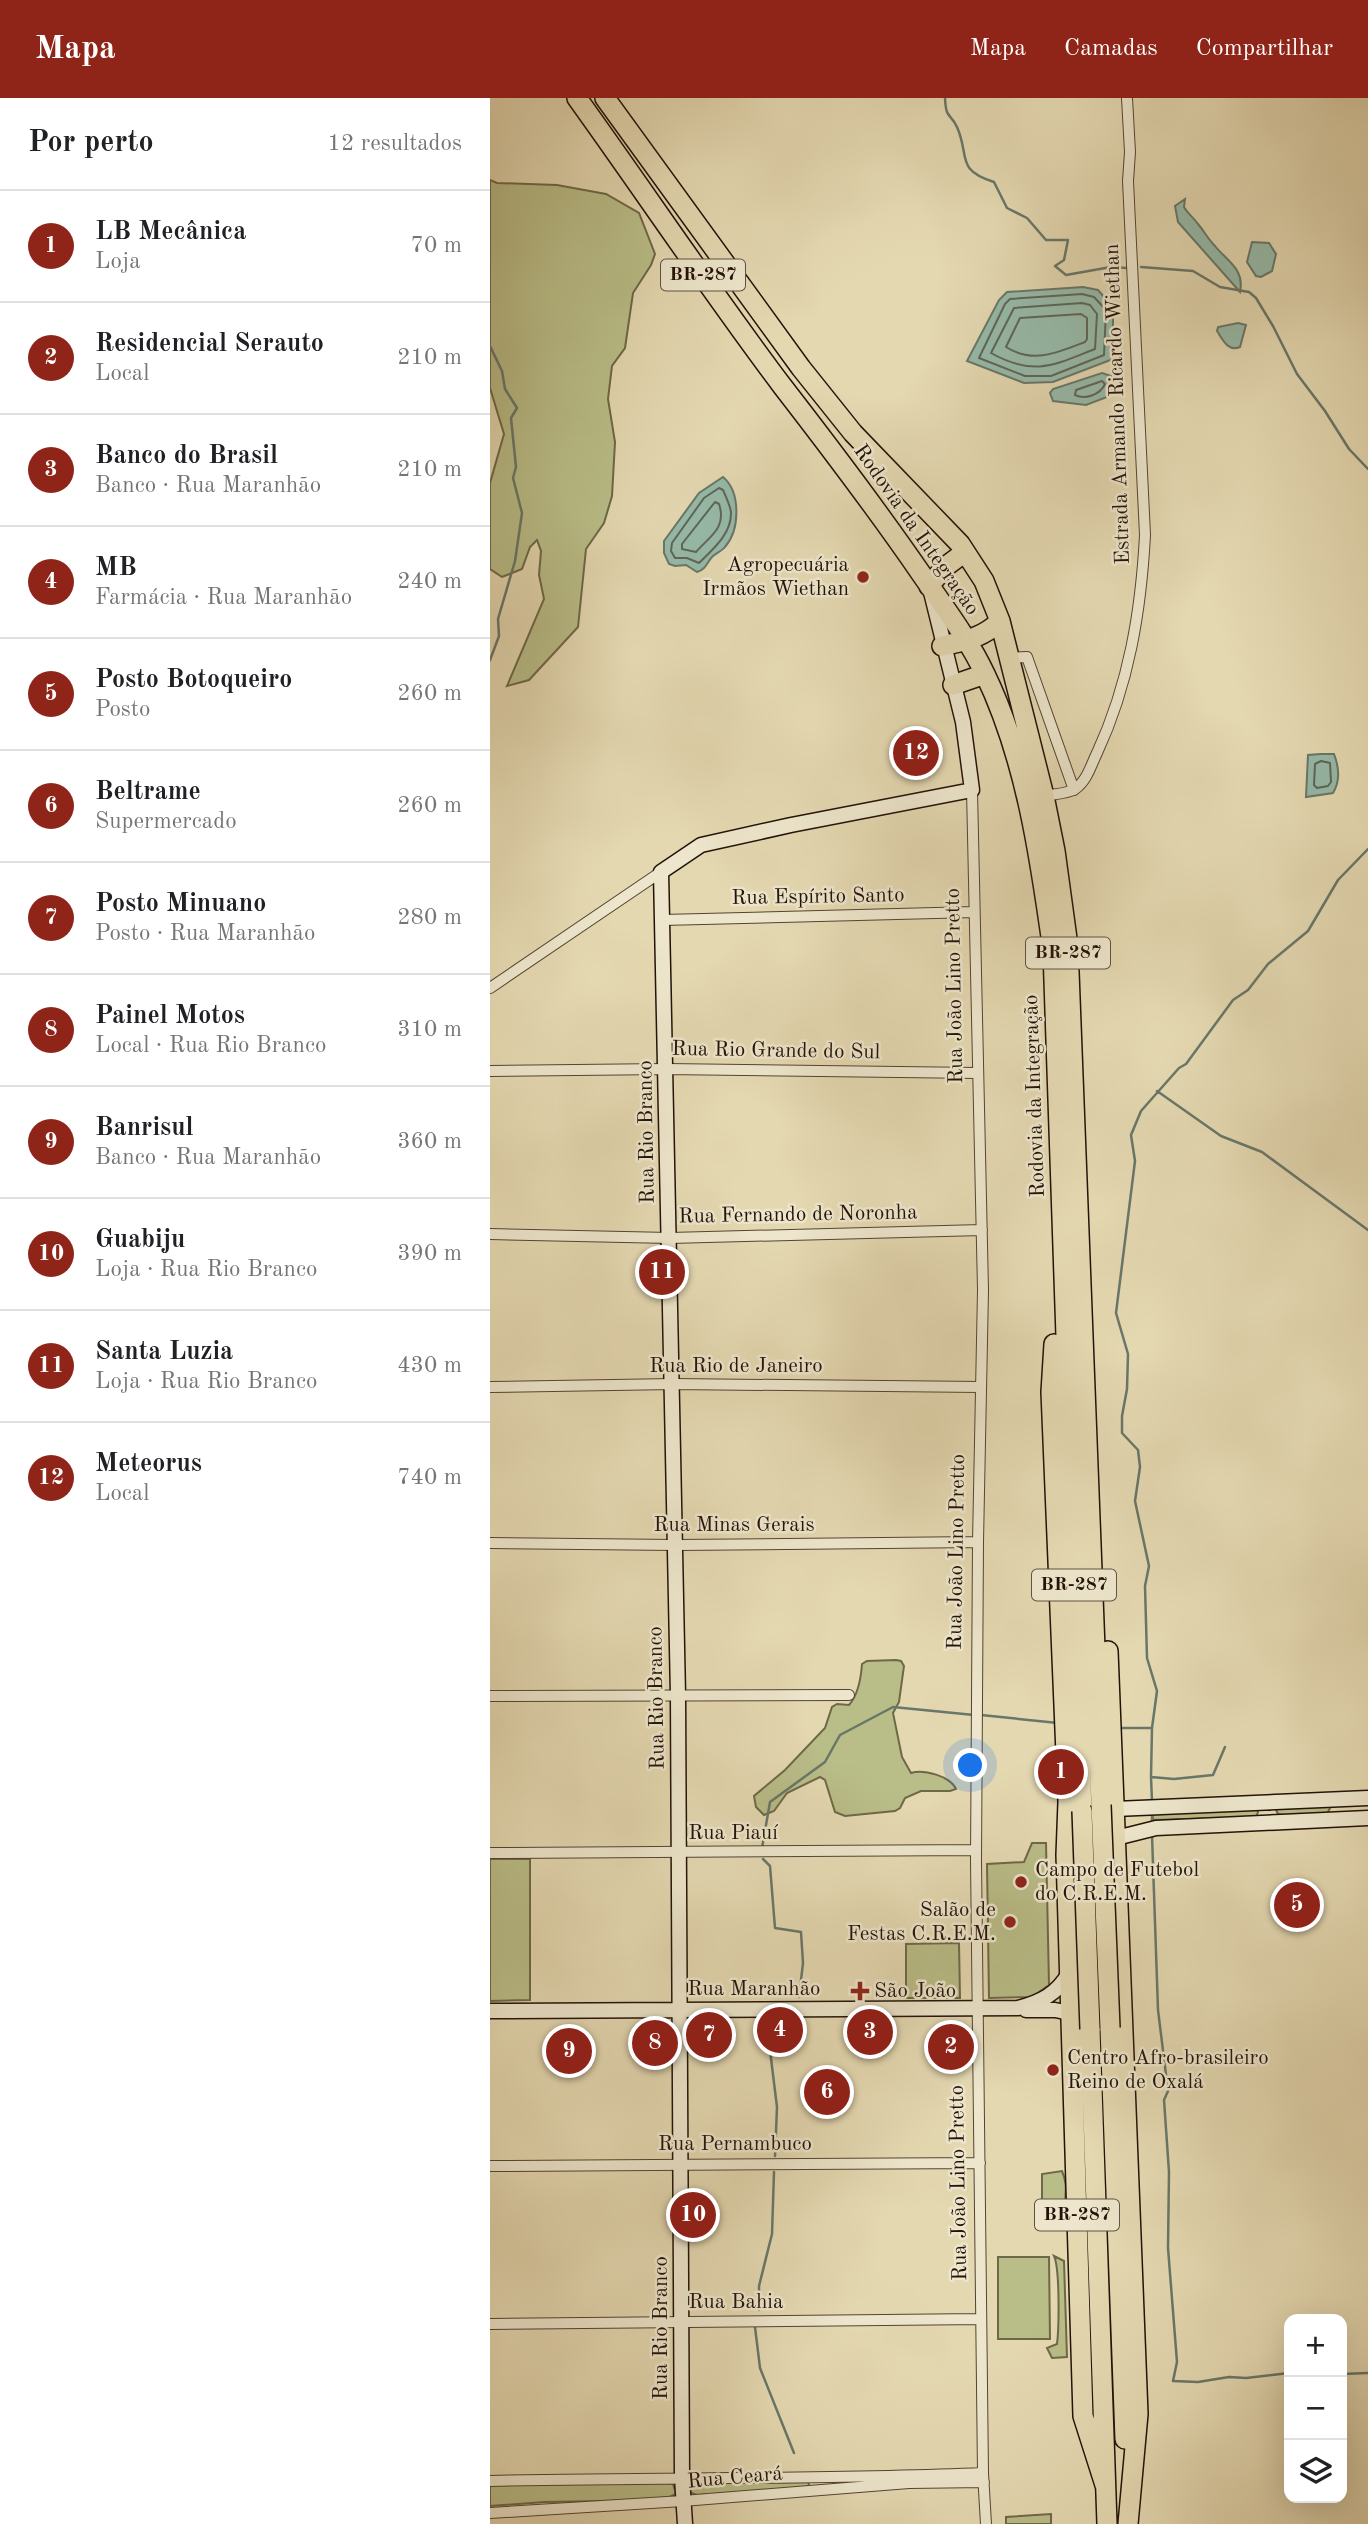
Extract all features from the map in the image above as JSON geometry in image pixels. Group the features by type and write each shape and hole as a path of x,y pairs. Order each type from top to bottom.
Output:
{"highway":[{"name":"Rodovia da Integração","path":"577,98 774,376 879,515 966,640 985,674 1009,732 1023,781 1046,902 1053,951 1072,1255"},
{"name":"Rodovia da Integração","path":"605,98 801,368 853,433 965,552 984,581 1000,621 1044,796 1055,851 1068,946 1072,1255 1091,1811"},
{"path":"929,586 945,566 965,552"},
{"path":"942,646 985,634 1000,621"},
{"path":"953,685 985,674"},
{"name":"BR-287","path":"1072,1255 1051,1392 1091,1811 1100,2029 1125,2427 1127,2524"},
{"name":"BR-287","path":"1091,1811 1116,1838 1138,2414 1127,2524"},
{"name":"BR-287","path":"1091,1811 1066,1854 1083,2417 1105,2485"},
{"path":"1070,2013 1124,2012"},
{"name":"BR-287","path":"1100,2029 1107,2524"}],"street":[{"name":"Estrada Armando Ricardo Wiethan","path":"1074,790 1086,778 1125,680 1143,583 1145,535 1128,181 1130,152 1127,98"},
{"name":"Rua João Lino Pretto","path":"929,586 963,722 972,790 983,1290 976,1850 983,2478 986,2524"},
{"path":"1009,658 1027,657 1074,790 1044,796"},
{"path":"490,988 702,845 972,790"},
{"name":"Rua Rio Branco","path":"661,872 676,1545 682,2477 685,2524"},
{"name":"Rua Espírito Santo","path":"662,920 974,912"},
{"name":"Rua Rio Grande do Sul","path":"490,1071 666,1069 977,1073"},
{"name":"Rua Fernando de Noronha","path":"490,1234 670,1237 982,1230"},
{"name":"Rua Rio de Janeiro","path":"490,1387 673,1384 981,1387"},
{"name":"Rua Minas Gerais","path":"490,1544 978,1542"},
{"path":"490,1696 849,1695"},
{"path":"1091,1811 1368,1798"},
{"path":"1116,1838 1156,1828 1368,1818"},
{"name":"Rua Piauí","path":"490,1853 976,1850"},
{"name":"Rua Maranhão","path":"1018,2008 1048,1997 1061,1987 1069,1973"},
{"name":"Rua Maranhão","path":"490,2011 1018,2008 1070,2013"},
{"name":"Rua Pernambuco","path":"490,2166 980,2163"},
{"name":"Rua Bahia","path":"490,2324 981,2319"},
{"path":"490,2481 682,2477 909,2480"},
{"name":"Rua Ceará","path":"490,2513 683,2501 909,2480 983,2478"}],"green space":[{"path":"490,180 497,183 557,185 606,194 639,213 655,254 633,293 625,348 612,366 608,399 615,442 612,496 604,523 586,549 578,627 529,680 507,686 544,599 539,575 541,551 537,540 530,547 522,569 502,577 490,569 490,483 504,434 490,388"},
{"path":"867,1661 901,1661 904,1666 899,1702 893,1713 902,1757 911,1773 936,1775 948,1780 956,1789 921,1791 905,1798 900,1808 895,1811 845,1816 835,1812 825,1780 820,1777 787,1793 774,1811 764,1815 756,1807 754,1796 785,1770 825,1728 832,1707 837,1704 849,1705 855,1696 862,1664"},
{"path":"1328,1804 1330,1808 1327,1814 1287,1816 1278,1814 1276,1810 1280,1806"},
{"path":"1256,1807 1256,1817 1153,1820 1152,1811"},
{"path":"1032,1843 1046,1843 1049,1985 1032,1997 989,1998 987,1864 1024,1862"},
{"path":"490,1859 530,1859 530,2000 490,2001"},
{"path":"959,1943 960,1998 906,1998 906,1944"},
{"path":"1062,2171 1067,2215 1064,2220 1046,2222 1042,2212 1042,2174"},
{"path":"1054,2256 1064,2261 1067,2357 1052,2358 1047,2348 1057,2344 1059,2313"},
{"path":"998,2257 1049,2257 1050,2339 998,2339"},
{"path":"653,2481 673,2484 676,2494 663,2500 490,2506 490,2485"},
{"path":"808,2481 806,2488 697,2495 689,2492 689,2486 696,2483"},
{"path":"1051,2514 1051,2524 1006,2524 1006,2517"}],"water":[{"path":"1185,199 1184,207 1237,271 1241,284 1240,292 1178,222 1175,206"},
{"path":"1252,242 1269,243 1276,254 1272,271 1261,277 1256,276 1247,262"},
{"path":"1083,287 1098,290 1113,307 1113,359 1053,382 1024,383 967,361 999,300 1007,292"},
{"path":"1238,323 1246,325 1240,347 1232,348 1217,331 1218,327"},
{"path":"1102,373 1114,377 1115,381 1107,397 1086,405 1053,401 1050,393 1053,389"},
{"path":"723,477 733,492 735,501 736,521 730,540 697,572 686,565 669,564 664,553 664,541 699,493"},
{"path":"1334,754 1338,774 1333,793 1306,797 1308,755"}],"waterway":[{"path":"945,98 947,113 955,122 969,167 994,182 1007,208 1027,218 1046,240 1068,240 1064,260 1055,266 1066,275 1111,267 1127,268"},
{"path":"1141,267 1193,271 1220,287 1249,292 1256,298 1297,374 1349,449 1368,469"},
{"path":"490,346 502,371 505,389 517,408 511,418 516,467 513,478 522,513 515,561 498,619 499,636 490,660"},
{"path":"1225,1747 1213,1775 1174,1779 1151,1777 1152,1728 1157,1691 1147,1658 1145,1586 1149,1566 1135,1501 1140,1467 1138,1450 1122,1433 1128,1354 1116,1313 1135,1161 1131,1135 1141,1111 1179,1068 1186,1064 1233,1000 1248,990 1268,964 1308,931 1338,880 1368,849"},
{"path":"1157,1091 1221,1136 1262,1152 1368,1230"},
{"path":"762,1848 770,1802 825,1762 840,1735 893,1707 974,1715"},
{"path":"981,1715 1058,1723"},
{"path":"1120,1728 1152,1728"},
{"path":"1151,1777 1152,1801"},
{"path":"1152,1811 1152,1825"},
{"path":"1152,1835 1158,2010 1168,2091 1164,2100 1169,2172 1168,2248 1177,2362 1173,2381 1198,2382 1284,2374"},
{"path":"763,1859 770,1866 775,1928 801,1932 803,1963 799,1997"},
{"path":"775,2156 777,2107 767,2026 776,2021 797,2019"},
{"path":"759,2310 759,2286 772,2234 774,2172"},
{"path":"755,2327 760,2368 794,2453"},
{"path":"1347,2374 1368,2373"}],"place":[{"name":"Agropecuária Irmãos Wiethan","path":"863,577"},
{"name":"Meteorus","path":"916,753"},
{"name":"Santa Luzia","path":"662,1272"},
{"name":"LB Mecânica","path":"1061,1772"},
{"name":"Campo de Futebol do C.R.E.M.","path":"1021,1882"},
{"name":"Posto Botoqueiro","path":"1297,1905"},
{"name":"Salão de Festas C.R.E.M.","path":"1010,1922"},
{"name":"São João","path":"860,1991"},
{"name":"MB","path":"780,2030"},
{"name":"Banco do Brasil","path":"870,2032"},
{"name":"Posto Minuano","path":"709,2035"},
{"name":"Painel Motos","path":"655,2043"},
{"name":"Residencial Serauto","path":"951,2047"},
{"name":"Banrisul","path":"569,2051"},
{"name":"Centro Afro-brasileiro Reino de Oxalá","path":"1053,2070"},
{"name":"Beltrame","path":"827,2092"},
{"name":"Guabiju","path":"693,2215"}]}
